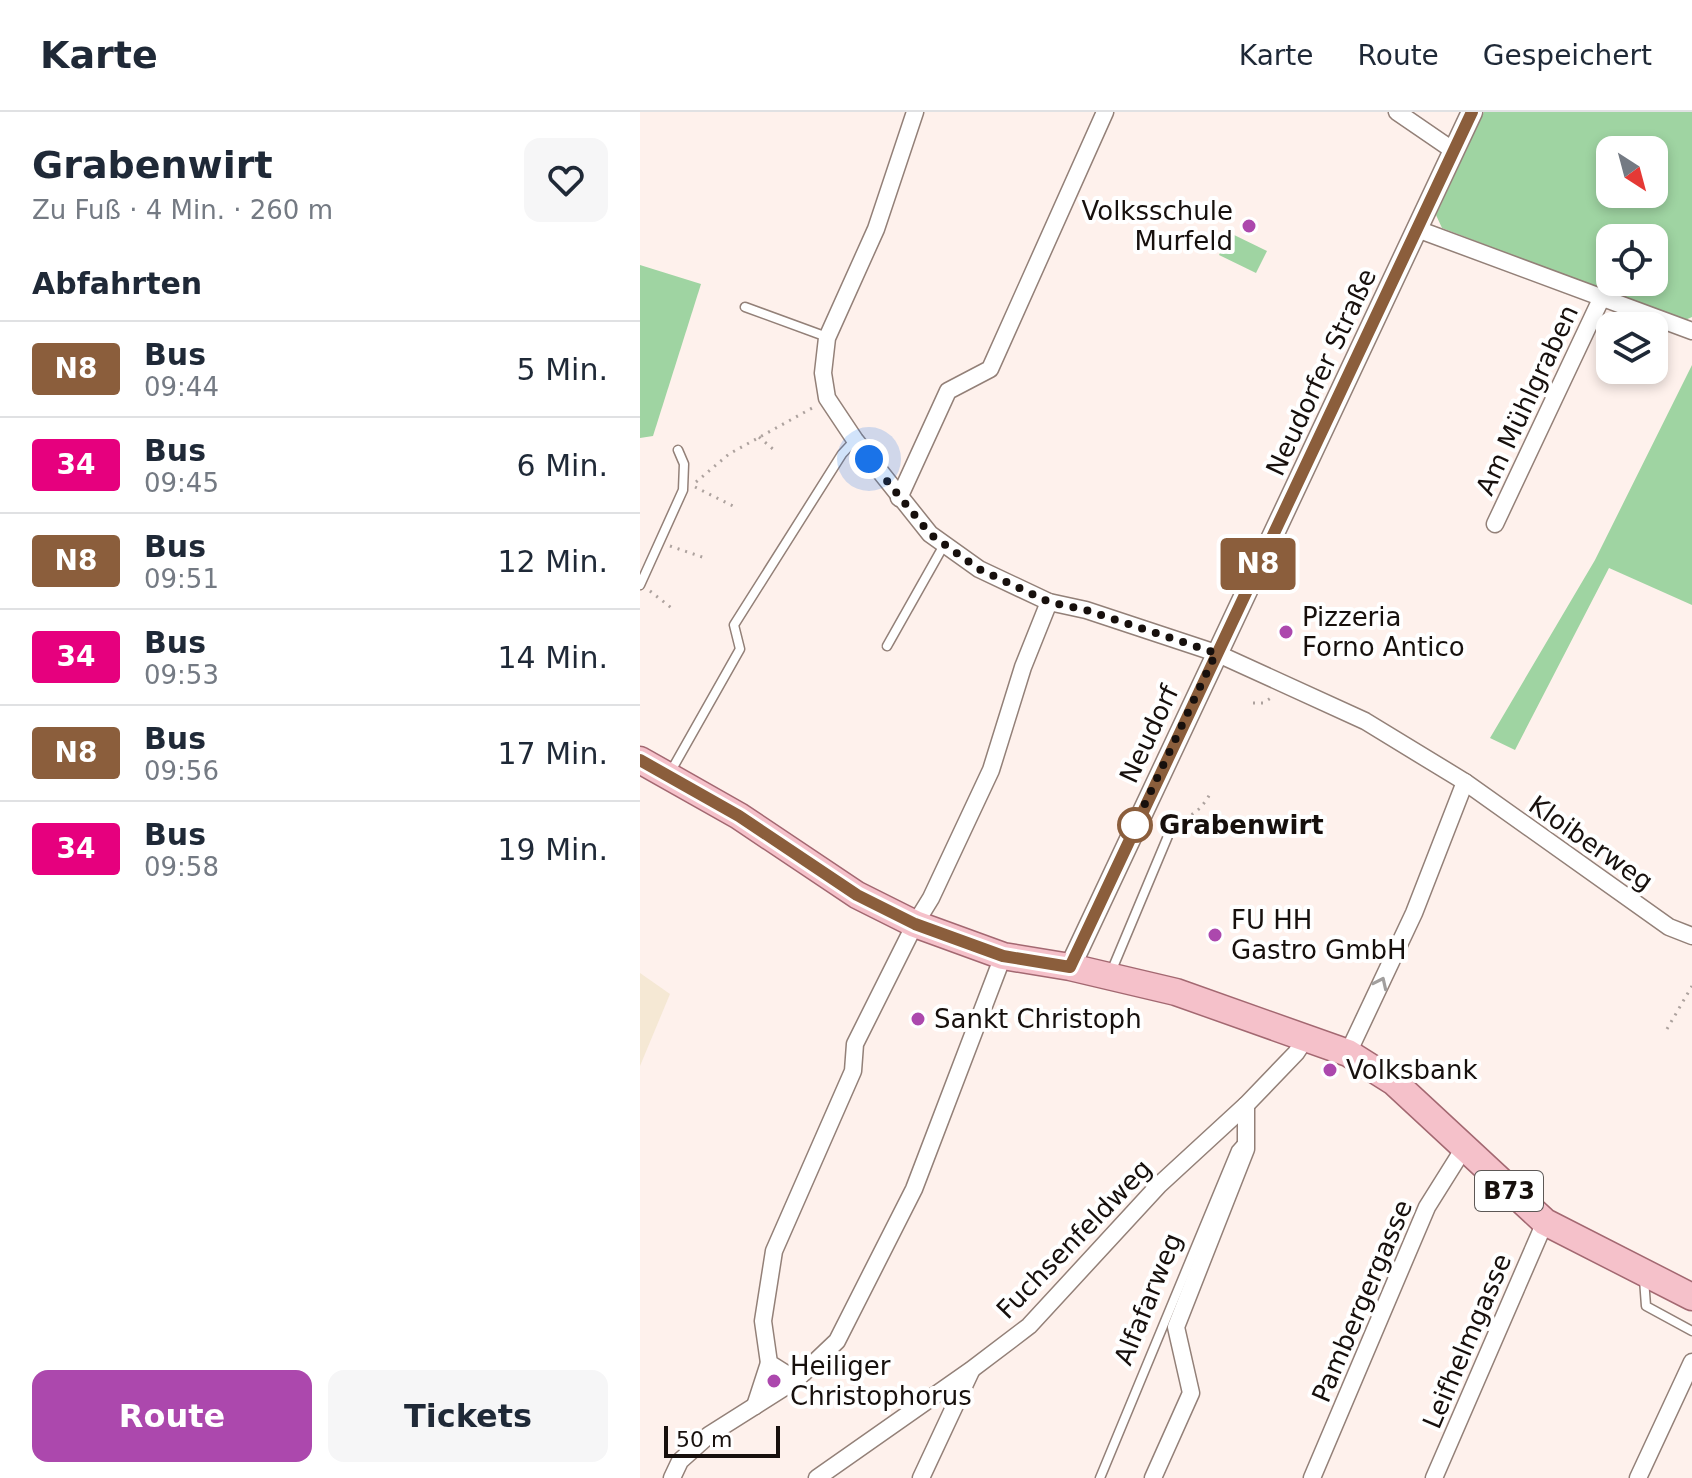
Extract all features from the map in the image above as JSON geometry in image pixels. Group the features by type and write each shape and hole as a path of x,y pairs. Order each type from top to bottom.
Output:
{"main road":[{"name":"B73","path":"640,760 739,816 857,895 915,924 1003,956 1070,967 1176,992 1348,1053 1394,1082 1545,1222 1692,1296"}],"street":[{"path":"915,112 876,229 827,338 823,373 827,398 899,498 930,534 979,569 1049,602 1086,610 1216,653 1365,721 1465,782 1414,913 1348,1053"},
{"path":"899,498 948,391 990,369 1105,112"},
{"path":"1397,112 1454,151"},
{"name":"Neudorfer Straße","path":"1216,653 1472,112"},
{"name":"Am Mühlgraben","path":"1417,229 1692,331"},
{"name":"Am Mühlgraben","path":"1495,524 1602,297"},
{"path":"755,1406 769,1363 763,1321 774,1251 853,1071 855,1044 931,898 991,770 1023,667 1049,602"},
{"name":"Neudorf","path":"1070,967 1216,653"},
{"name":"Kloiberweg","path":"1465,782 1624,897 1669,927 1692,936"},
{"path":"672,1478 680,1461 709,1435 796,1380 837,1341 914,1189 1003,956"},
{"name":"Fuchsenfeldweg","path":"817,1478 1029,1326 1159,1185 1246,1105 1296,1053 1306,1038"},
{"name":"Alfafarweg","path":"1153,1478 1191,1393 1176,1327 1246,1149 1246,1105"},
{"name":"Pambergergasse","path":"1312,1478 1427,1207 1464,1148"},
{"name":"Leifhelmgasse","path":"1434,1478 1545,1222"},
{"path":"1638,1478 1692,1362"},
{"path":"769,1363 796,1380"},
{"path":"921,1478 971,1370"}],"lane":[{"path":"745,307 827,338"},
{"path":"668,775 740,649 734,625 842,454 855,440"},
{"path":"640,584 683,490 684,464 678,450"},
{"path":"887,646 944,544"},
{"path":"1109,977 1168,836"},
{"name":"Alfafarweg","path":"1100,1478 1236,1150 1245,1140"},
{"path":"1644,1274 1646,1306 1692,1331"}],"path":[{"path":"735,507 691,485 729,454 803,415 827,398"},
{"path":"759,437 774,450"},
{"path":"659,542 705,558"},
{"path":"640,584 674,610"},
{"path":"1253,703 1270,700 1279,690"},
{"path":"1152,810 1179,820 1199,811 1211,792"},
{"path":"1667,1029 1691,993 1692,986"}],"shaded area":[{"path":"640,973 670,994 640,1066"}],"green space":[{"path":"1484,112 1692,112 1692,317 1683,321 1668,315 1668,312 1660,312 1618,296 1668,296 1668,224 1596,224 1596,287 1442,228 1436,215"},
{"path":"1230,233 1267,251 1256,273 1219,255"},
{"path":"640,265 701,284 653,436 640,438"},
{"path":"1692,365 1692,605 1609,568 1515,750 1490,738 1595,560"}],"bus line":[{"name":"N8","path":"640,760 739,816 857,895 915,924 1003,956 1070,967 1472,112"}],"place":[{"name":"Volksschule Murfeld","path":"1249,226"},
{"name":"Pizzeria Forno Antico","path":"1286,632"},
{"name":"Grabenwirt","path":"1135,825"},
{"name":"FU HH Gastro GmbH","path":"1215,935"},
{"name":"Sankt Christoph","path":"918,1019"},
{"name":"Volksbank","path":"1330,1070"},
{"name":"Heiliger Christophorus","path":"774,1381"}],"route":[{"path":"869,459 930,534 979,569 1049,602 1086,610 1216,653 1135,825"}]}
